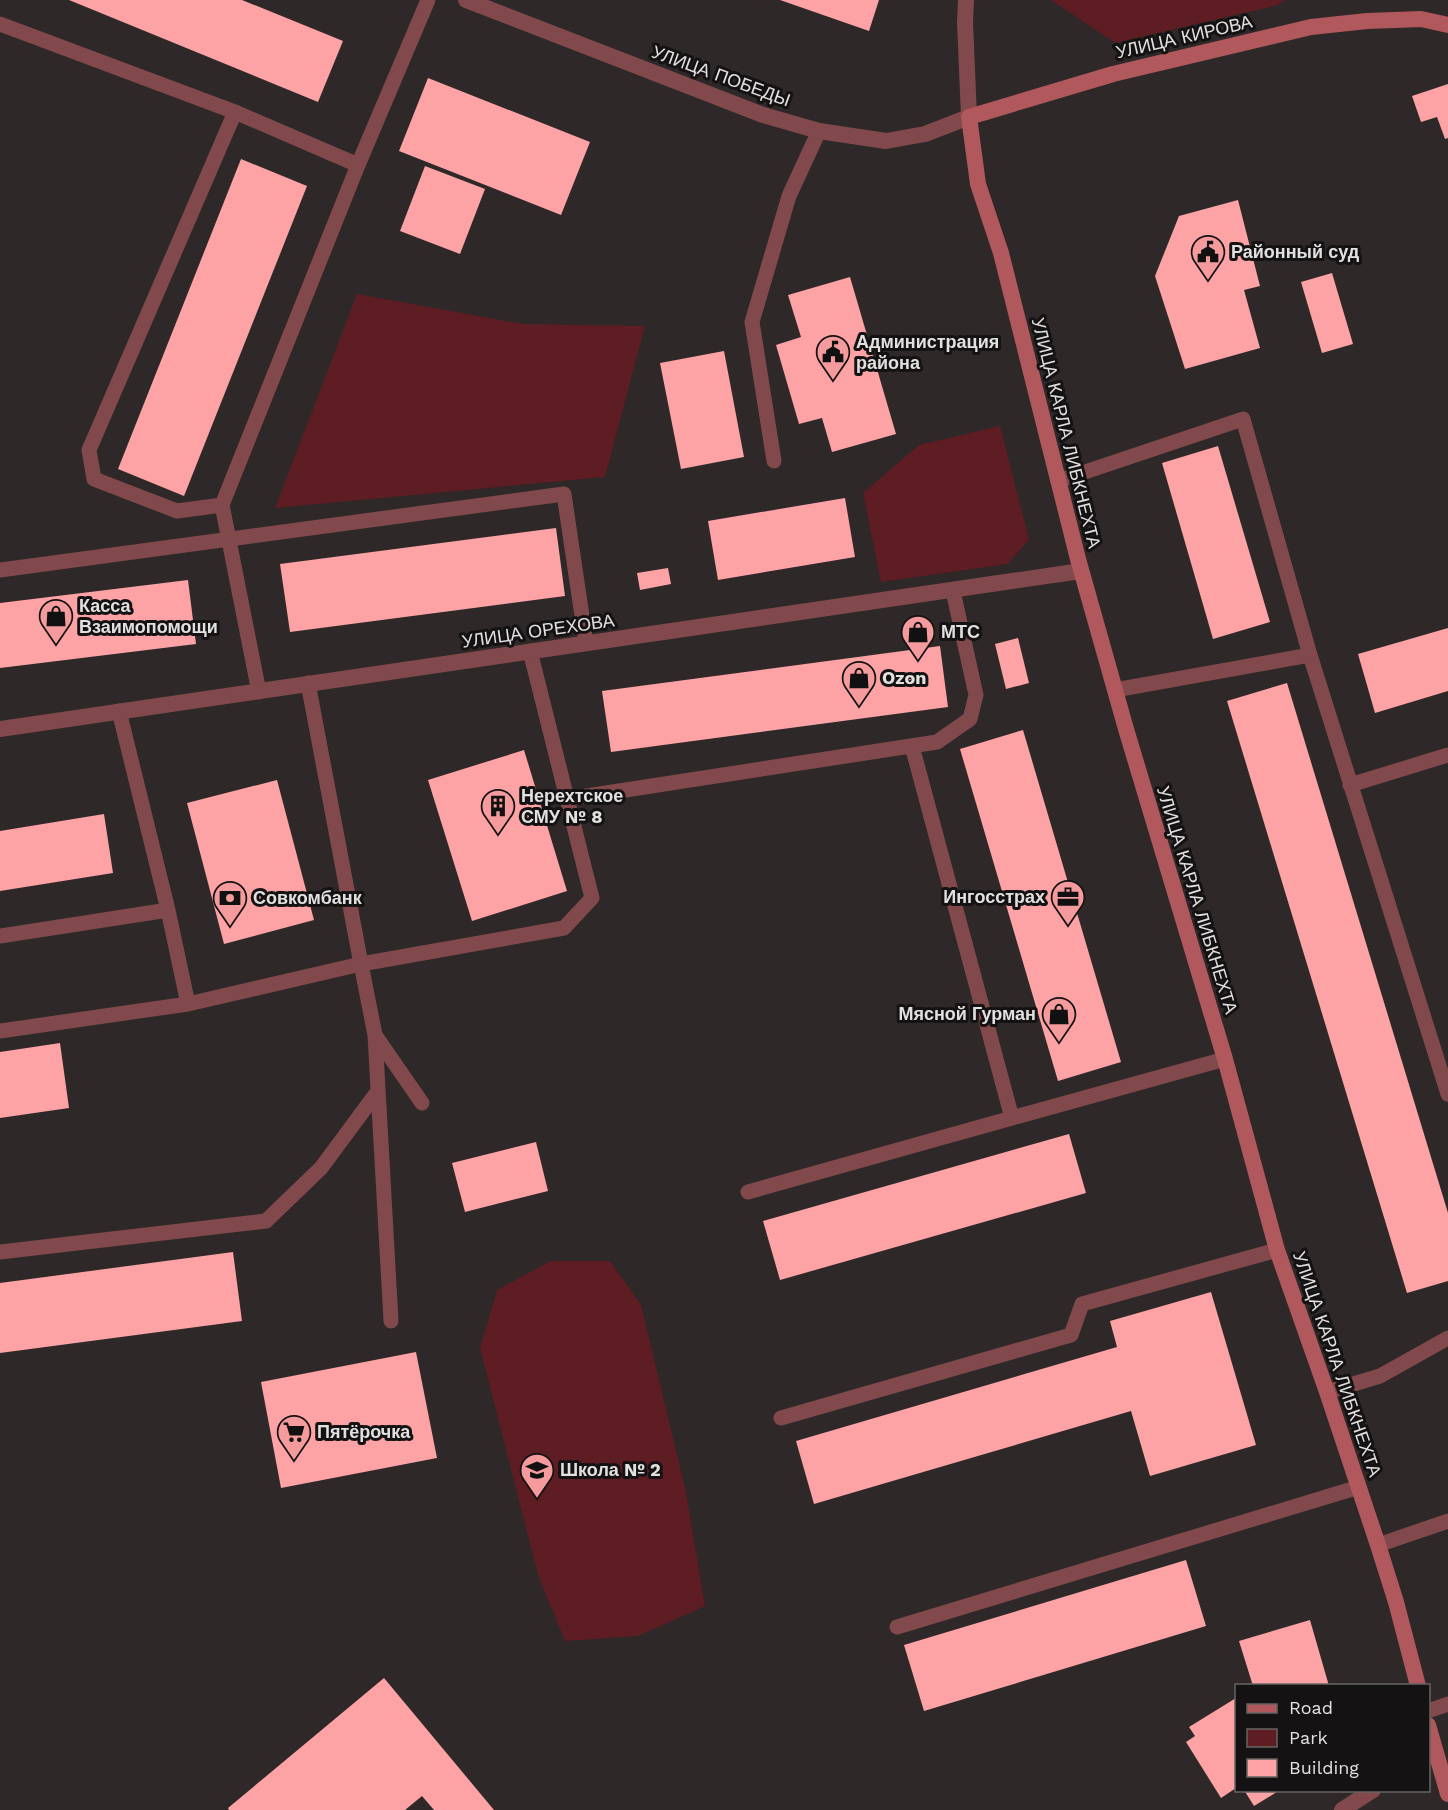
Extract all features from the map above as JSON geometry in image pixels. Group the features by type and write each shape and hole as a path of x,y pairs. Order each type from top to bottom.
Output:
{"main road":[{"name":"УЛИЦА КИРОВА","path":"969,117 1113,74 1311,27 1367,21 1421,19 1448,24"},
{"name":"УЛИЦА КАРЛА ЛИБКНЕХТА","path":"969,117 978,184 1001,254 1081,571 1114,690 1225,1059 1277,1250 1378,1545 1417,1684"},
{"path":"1432,1753 1448,1794"}],"street":[{"name":"УЛИЦА ПОБЕДЫ","path":"466,0 763,115 819,131 886,141 925,134 969,117"},
{"path":"966,0 969,117"},
{"name":"УЛИЦА ОРЕХОВА","path":"0,729 1081,571"},
{"path":"1342,1810 1371,1792"}],"lane":[{"path":"259,692 222,505 358,165 428,0"},
{"path":"0,24 235,112 358,165"},
{"path":"222,505 177,511 94,479 89,450 235,112"},
{"path":"774,461 752,322 789,196 819,131"},
{"path":"1058,481 1243,419 1310,655 1448,1094"},
{"path":"0,570 564,494 586,644"},
{"path":"567,799 937,742 970,719 976,694 953,591"},
{"path":"0,1031 188,1004 361,964 564,928 592,898 530,651"},
{"path":"1114,690 1310,655"},
{"path":"308,683 375,1035 391,1321"},
{"path":"119,711 168,910 188,1004"},
{"path":"912,746 1012,1118"},
{"path":"1350,785 1448,754"},
{"path":"0,936 168,910"},
{"path":"375,1035 422,1103"},
{"path":"748,1192 1225,1059"},
{"path":"0,1252 266,1221 321,1168 378,1091"},
{"path":"781,1418 1071,1335 1082,1304 1277,1250"},
{"path":"1327,1392 1380,1376 1448,1338"},
{"path":"897,1627 1359,1487"},
{"path":"1378,1545 1448,1521"},
{"path":"1430,1710 1448,1704"}],"green space":[{"path":"1051,0 1285,0 1278,5 1115,43"},
{"path":"357,294 523,324 645,326 605,477 275,508"},
{"path":"1000,426 1029,539 1008,564 881,582 863,493 919,445"},
{"path":"551,1261 610,1261 641,1305 686,1492 705,1606 638,1636 565,1641 538,1575 480,1348 497,1290"}],"building":[{"path":"69,0 242,0 343,41 318,102"},
{"path":"780,0 879,0 869,31"},
{"path":"428,78 590,142 561,215 399,151"},
{"path":"1448,84 1448,138 1445,139 1437,117 1421,122 1412,96"},
{"path":"241,159 307,186 184,496 118,469"},
{"path":"425,166 485,189 460,254 400,231"},
{"name":"Районный суд","path":"1238,200 1260,286 1244,290 1260,348 1185,369 1155,276 1179,216"},
{"path":"1332,273 1353,344 1322,353 1301,282"},
{"name":"Администрация района","path":"850,277 896,434 832,452 822,418 799,424 776,345 801,337 788,295"},
{"path":"724,351 744,457 681,469 660,363"},
{"path":"1218,446 1270,622 1213,639 1162,463"},
{"path":"845,498 855,557 718,580 708,521"},
{"path":"556,528 565,596 290,632 280,564"},
{"path":"668,568 671,584 640,590 637,573"},
{"path":"188,580 196,644 0,668 0,603"},
{"path":"1448,628 1448,691 1375,713 1358,654"},
{"path":"1018,638 1029,683 1006,689 995,644"},
{"path":"940,646 948,707 611,752 602,691"},
{"path":"1287,683 1448,1213 1448,1281 1407,1293 1227,701"},
{"path":"1023,730 1121,1062 1058,1081 960,749"},
{"name":"Нерехтское СМУ № 8","path":"524,750 567,891 472,921 428,780"},
{"path":"277,780 314,920 224,944 187,803"},
{"path":"104,814 113,873 0,891 0,831"},
{"path":"60,1043 69,1108 0,1118 0,1052"},
{"path":"1069,1134 1086,1193 780,1280 763,1221"},
{"path":"536,1142 548,1191 465,1212 452,1163"},
{"path":"233,1252 242,1321 0,1353 0,1283"},
{"path":"1211,1292 1256,1445 1150,1476 1131,1411 814,1504 796,1441 1117,1347 1110,1321"},
{"path":"416,1352 437,1458 281,1488 261,1382"},
{"path":"1186,1560 1206,1626 924,1711 904,1645"},
{"path":"1310,1620 1328,1684 1252,1684 1239,1641"},
{"path":"384,1678 494,1810 434,1810 422,1796 405,1810 229,1810 228,1808"},
{"path":"1235,1699 1235,1789 1221,1798 1186,1742 1195,1736 1189,1727"},
{"path":"1245,1792 1277,1792 1254,1806"}],"place":[{"name":"Районный суд","path":"1208,281"},
{"name":"Администрация района","path":"833,381"},
{"name":"Касса Взаимопомощи","path":"56,645"},
{"name":"МТС","path":"918,661"},
{"name":"Ozon","path":"859,707"},
{"name":"Нерехтское СМУ № 8","path":"498,835"},
{"name":"Ингосстрах","path":"1068,926"},
{"name":"Совкомбанк","path":"230,927"},
{"name":"Мясной Гурман","path":"1059,1043"},
{"name":"Пятёрочка","path":"294,1461"},
{"name":"Школа № 2","path":"537,1499"}]}
